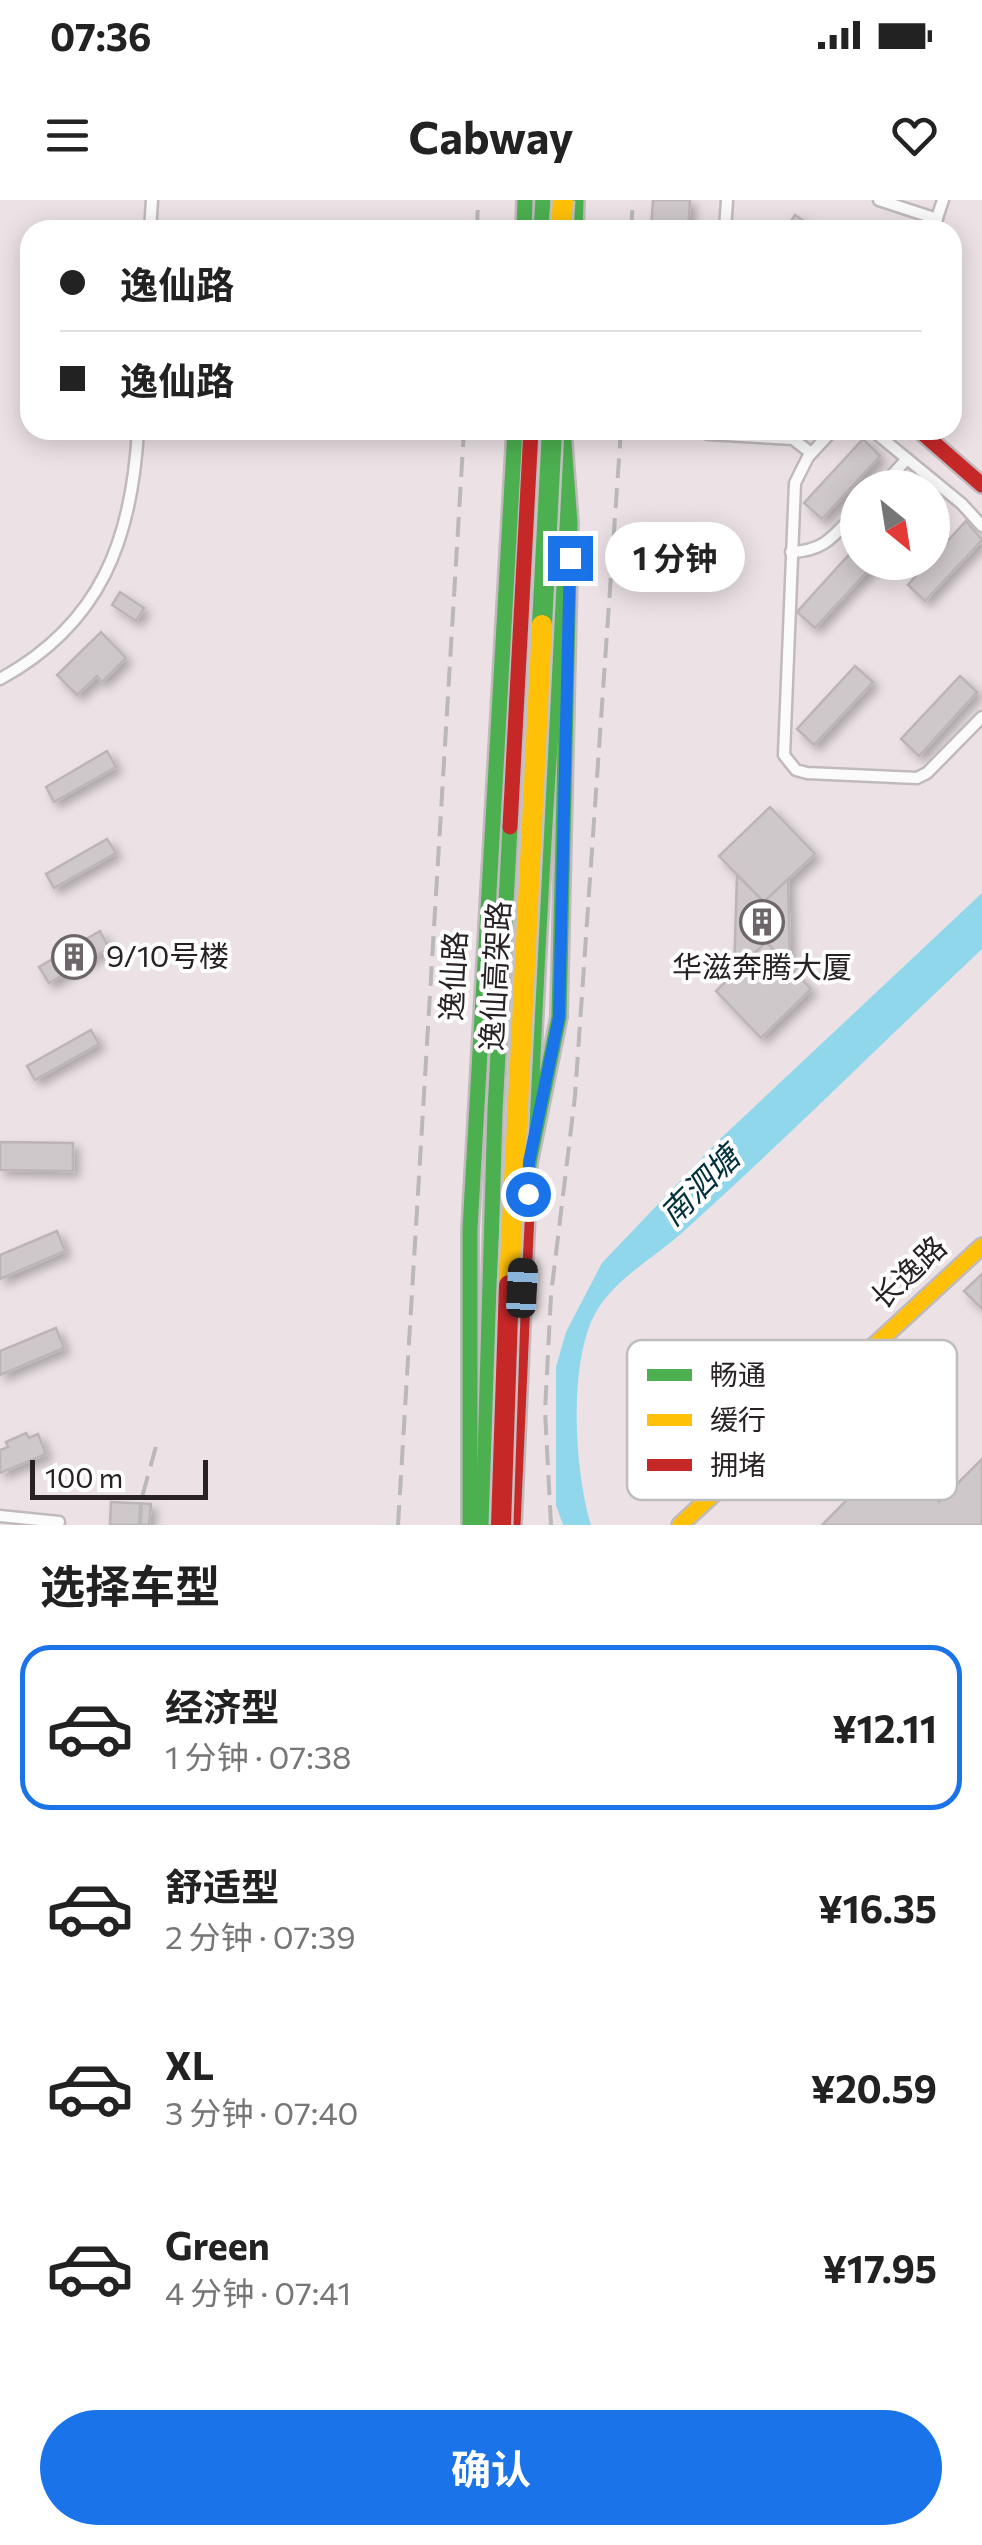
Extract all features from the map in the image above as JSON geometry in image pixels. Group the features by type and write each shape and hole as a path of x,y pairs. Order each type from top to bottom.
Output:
{"main road":[{"name":"逸仙路","path":"470,1525 470,1229 514,440"},
{"name":"逸仙高架路","path":"482,1525 495,1111 530,440"},
{"path":"529,1162 516,1046 550,440"},
{"name":"逸仙高架路","path":"501,1525 501,1456 551,440"},
{"path":"529,1162 559,1017 570,562 564,440"},
{"path":"931,440 982,484"},
{"path":"514,1525 532,1041 556,631 558,527 550,469"},
{"name":"长逸路","path":"881,1340 982,1246"},
{"name":"长逸路","path":"680,1525 710,1500"},
{"name":"长逸路","path":"690,1525 702,1507"}],"street":[{"path":"880,200 926,220"},
{"path":"0,679 63,632 100,584 113,560 130,509 137,440"},
{"path":"794,440 810,454"},
{"path":"823,440 810,454 795,483 782,747 788,762 807,773 917,778 927,773 982,718"},
{"path":"883,440 962,504 982,526"},
{"path":"897,470 906,460"},
{"path":"791,552 813,551 840,529"},
{"path":"0,1516 59,1522"}],"water":[{"name":"南泗塘","path":"982,893 982,949 683,1232 619,1283 599,1308 584,1344 577,1396 578,1451 591,1525 563,1525 556,1505 556,1367 566,1332 602,1263 719,1140"}],"building":[{"path":"653,200 690,200 689,220 652,220"},
{"path":"864,440 880,456 867,470 840,470 840,499 822,519 804,503"},
{"path":"966,521 982,540 950,574 950,538"},
{"path":"840,565 840,580 859,580 815,628 797,612"},
{"path":"912,580 945,580 925,601 908,585"},
{"path":"120,592 144,608 136,621 112,605"},
{"path":"101,632 126,658 102,682 97,676 77,695 57,675"},
{"path":"855,666 873,682 814,745 797,729"},
{"path":"960,676 977,692 919,756 901,739"},
{"path":"107,751 116,767 54,802 46,787"},
{"path":"770,807 815,854 764,902 719,856"},
{"path":"107,839 116,853 54,888 46,874"},
{"name":"华滋奔腾大厦","path":"737,875 764,902 788,879 790,966 766,942 734,973"},
{"name":"9/10号楼","path":"100,931 109,948 49,983 39,967"},
{"path":"766,942 811,989 761,1038 716,991"},
{"path":"91,1030 99,1044 35,1080 27,1066"},
{"path":"0,1142 73,1143 73,1171 0,1170"},
{"path":"57,1231 65,1251 0,1279 0,1255"},
{"path":"982,1274 982,1309 964,1291"},
{"path":"56,1328 64,1348 0,1375 0,1351"},
{"path":"26,1433 29,1438 38,1434 46,1454 0,1473 0,1450 8,1447 6,1442"},
{"path":"982,1459 982,1525 822,1525 847,1500 957,1500 957,1484"},
{"path":"111,1502 151,1504 149,1525 110,1525"}],"railway":[{"path":"477,220 478,200"},
{"path":"632,220 633,200"},
{"path":"398,1525 463,440"},
{"path":"551,1525 545,1411 551,1295 575,1096 620,440"},
{"path":"140,1525 141,1501 158,1439"}],"traffic: fast":[{"path":"524,220 525,200"},
{"path":"542,220 543,200"},
{"path":"575,220 576,200"},
{"path":"470,1525 470,1229 514,440"},
{"path":"542,625 551,440"},
{"path":"527,1212 529,1163 559,1017 570,523 564,440"},
{"path":"529,1163 557,638 554,501"},
{"path":"483,1525 495,1111 510,827"}],"traffic: slow":[{"path":"562,220 563,200"},
{"path":"509,1285 542,625"},
{"path":"880,1340 982,1246"},
{"path":"680,1525 707,1500"}],"traffic: jam":[{"path":"510,827 530,440"},
{"path":"930,440 982,485"},
{"path":"513,1525 527,1212"},
{"path":"501,1525 509,1285"}],"place":[{"name":"华滋奔腾大厦","path":"762,922"},
{"name":"9/10号楼","path":"74,957"}],"route":[{"path":"528,1194 529,1162 559,1017 570,558"}]}
